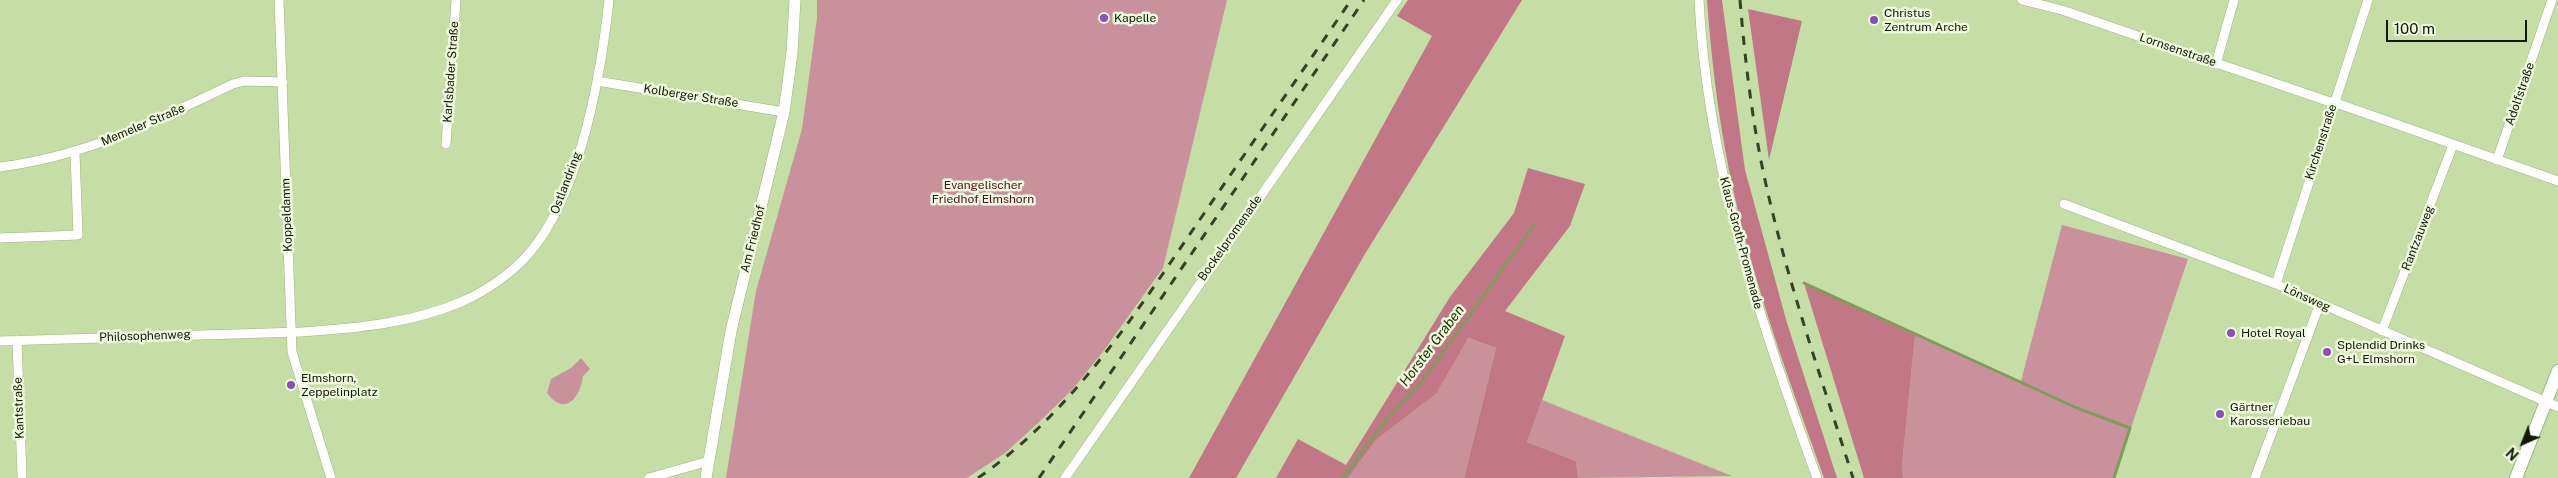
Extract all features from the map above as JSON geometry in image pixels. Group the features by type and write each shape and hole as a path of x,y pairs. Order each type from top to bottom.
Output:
{"main road":[{"path":"2516,478 2558,371"}],"street":[{"name":"Koppeldamm","path":"279,0 292,352 313,426 331,478"},
{"name":"Karlsbader Straße","path":"446,144 456,0"},
{"name":"Ostlandring","path":"290,332 351,328 411,319 462,302 509,272 537,243 557,210 577,158 597,81 609,0"},
{"name":"Am Friedhof","path":"706,478 731,331 784,112 792,52 795,0"},
{"name":"Bockelpromenade","path":"1065,478 1397,0"},
{"name":"Klaus-Groth-Promenade","path":"1699,0 1710,104 1721,172 1760,313 1817,478"},
{"name":"Lornsenstraße","path":"2022,0 2062,10 2558,181"},
{"path":"2062,10 2064,0"},
{"path":"2216,64 2234,0"},
{"name":"Kirchenstraße","path":"2276,284 2368,0"},
{"name":"Adolfstraße","path":"2497,160 2552,0"},
{"name":"Memeler Straße","path":"0,168 75,153 147,125 233,84 244,81 283,82"},
{"name":"Kolberger Straße","path":"597,81 784,112"},
{"name":"Rantzauweg","path":"2382,331 2453,145"},
{"path":"0,238 78,235 75,153"},
{"name":"Lönsweg","path":"2064,204 2276,284 2558,407"},
{"path":"2255,478 2320,304"},
{"name":"Philosophenweg","path":"0,341 290,332"},
{"name":"Kantstraße","path":"17,340 22,476"},
{"path":"649,478 709,460"}],"green space":[{"name":"Evangelischer Friedhof Elmshorn","path":"817,0 1227,0 1163,268 1102,353 1072,390 1005,453 967,478 726,478 756,291 802,129 817,18"},
{"path":"2062,225 2188,259 2114,478 1903,478 1902,465 1915,335 2021,381"},
{"path":"1467,338 1496,348 1464,478 1348,478 1376,440 1436,394"},
{"path":"581,358 590,369 583,376 579,391 571,402 560,404 547,393 551,379 571,368"},
{"path":"1542,400 1732,476 1578,478 1576,461 1527,442"}],"shaded area":[{"path":"1408,0 1522,0 1365,254 1236,478 1189,478 1432,36 1397,16"},
{"path":"1707,0 1722,0 1745,170 1787,323 1837,478 1824,478 1771,326 1748,248 1721,128"},
{"path":"1748,9 1802,21 1769,160"},
{"path":"1528,168 1585,184 1570,226 1505,311 1565,336 1527,442 1576,461 1578,478 1464,478 1496,348 1468,338 1436,394 1376,440 1348,478 1276,478 1298,439 1346,465 1450,297 1514,213"},
{"path":"1804,283 1915,335 1902,465 1903,478 1864,478"}],"waterway":[{"name":"Horster Graben","path":"1343,478 1385,421 1421,383 1534,225"},
{"path":"1804,283 2077,408 2130,428 2114,478"}],"railway":[{"path":"978,478 1013,451 1045,422 1102,357 1154,287 1351,0"},
{"path":"1039,478 1364,0"},
{"path":"1740,0 1747,68 1760,158 1774,218 1806,330 1853,478"}],"place":[{"name":"Kapelle","path":"1104,18"},
{"name":"Christus Zentrum Arche","path":"1874,20"},
{"name":"Hotel Royal","path":"2231,333"},
{"name":"Splendid Drinks G+L Elmshorn","path":"2327,352"},
{"name":"Elmshorn, Zeppelinplatz","path":"291,385"},
{"name":"Gärtner Karosseriebau","path":"2220,414"}]}
